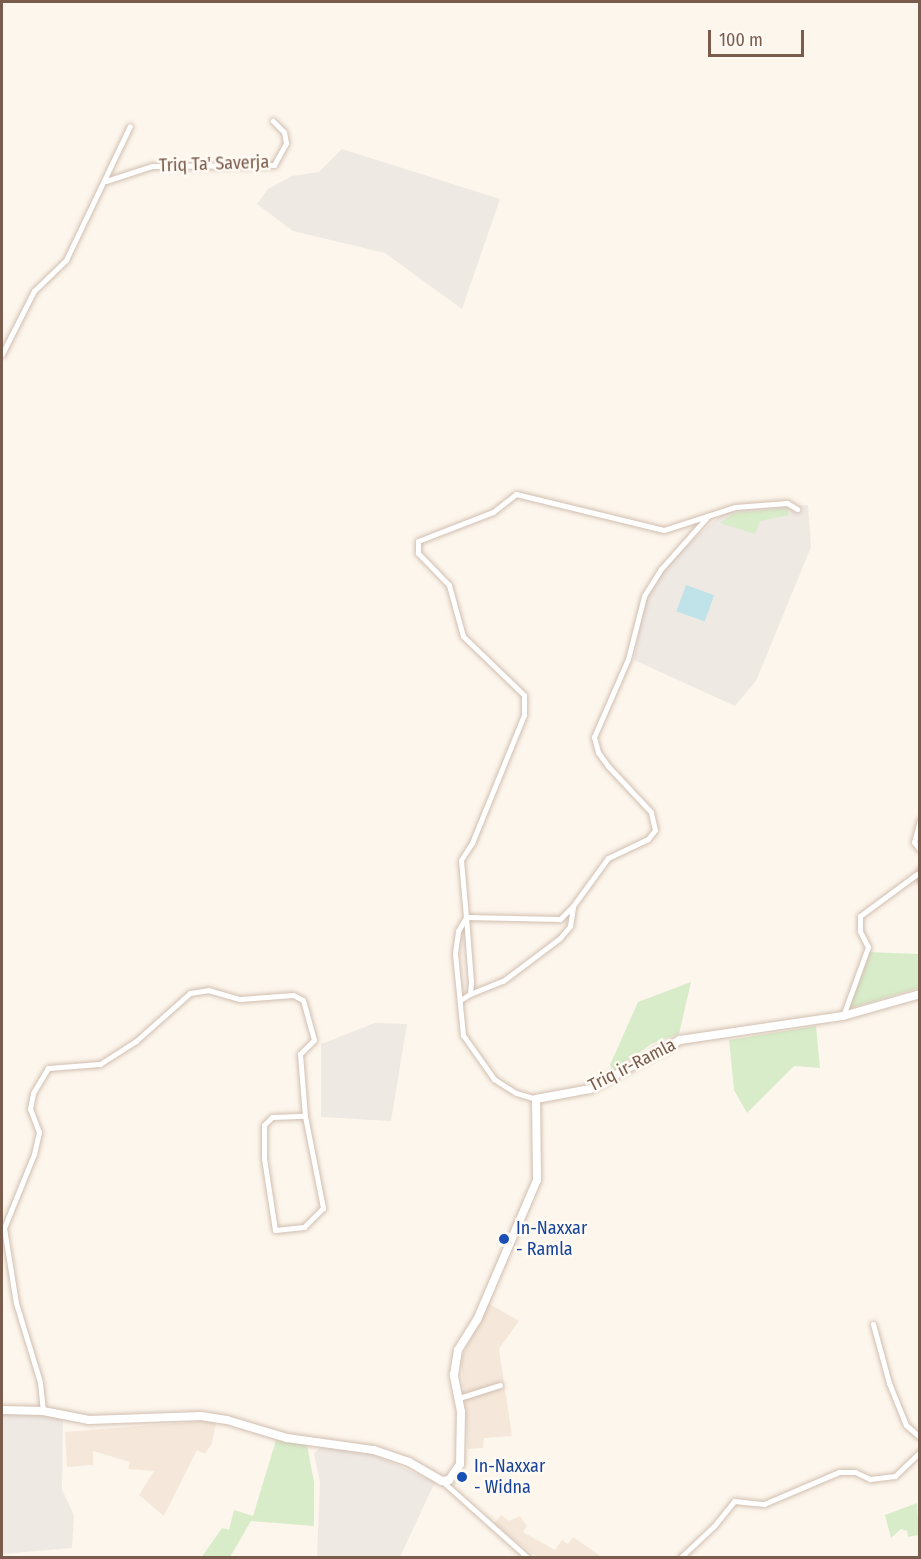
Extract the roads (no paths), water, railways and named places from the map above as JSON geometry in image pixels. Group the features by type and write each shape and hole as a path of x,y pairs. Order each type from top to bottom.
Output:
{"main road":[{"name":"Triq ir-Ramla","path":"536,1099 590,1089 680,1040 843,1017 920,994"},
{"path":"2,1410 43,1411 89,1420 201,1416 227,1420 287,1438 374,1450 409,1462 442,1481 456,1474 460,1464 459,1398 454,1375 458,1350 477,1320 537,1180 536,1099"}],"street":[{"name":"Triq Ta' Saverja","path":"106,181 152,166 274,165 286,143 284,132 273,121"},
{"path":"2,354 34,291 66,260 106,181 130,126"},
{"path":"470,994 461,860 472,843 524,715 524,695 463,636 448,585 418,553 418,541 437,531 493,512 516,494 664,530 735,507 787,503 797,509"},
{"path":"466,917 560,919 573,906 608,858 648,839 655,830 651,812 598,752 594,737 628,659 644,596 661,568 710,514"},
{"path":"920,820 914,842 920,850"},
{"path":"843,1017 868,946 860,931 860,916 919,874"},
{"path":"462,999 502,981 542,954 570,926 573,906"},
{"path":"466,917 458,932 455,953 457,991 462,999 463,1035 487,1071 516,1093 536,1099"},
{"path":"43,1411 40,1382 16,1304 4,1228 34,1154 39,1132 30,1109 33,1093 48,1068 100,1064 136,1041 190,993 208,990 240,999 293,995 303,1000 314,1040 300,1054 305,1116 322,1208 304,1227 275,1230 264,1158 264,1125 272,1117 305,1116"},
{"path":"873,1324 889,1383 906,1425 920,1437"},
{"path":"459,1398 500,1385"},
{"path":"680,1557 714,1526 734,1501 764,1504 839,1472 855,1472 870,1479 895,1476 920,1452"},
{"path":"442,1481 528,1557"}],"water":[{"path":"686,585 714,595 705,622 676,611"}],"place":[{"name":"In-Naxxar - Ramla","path":"504,1239"},
{"name":"In-Naxxar - Widna","path":"462,1477"}]}
